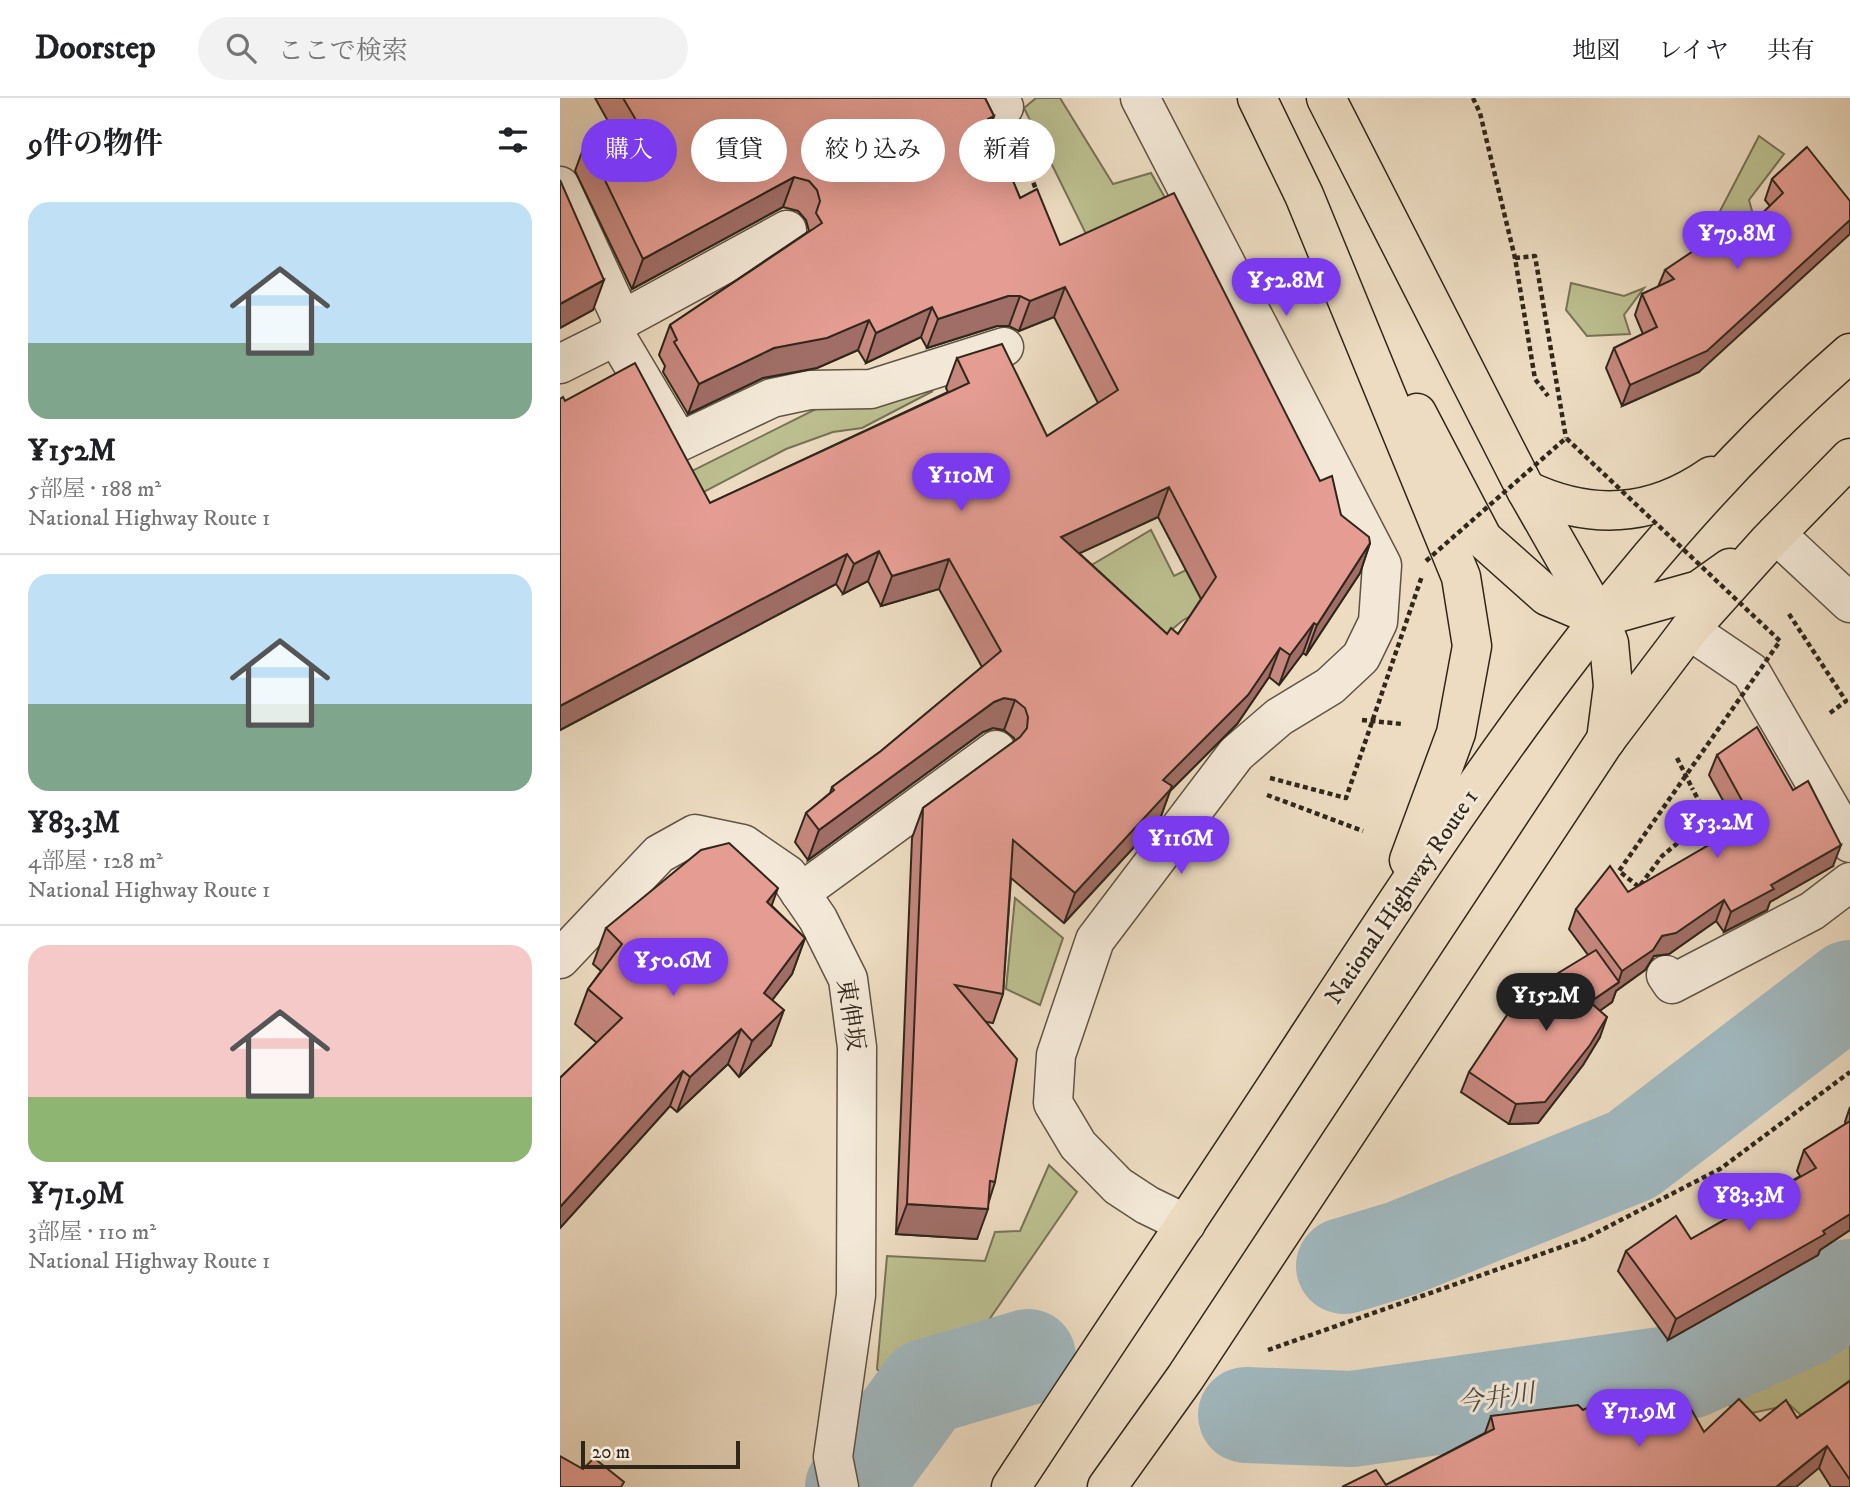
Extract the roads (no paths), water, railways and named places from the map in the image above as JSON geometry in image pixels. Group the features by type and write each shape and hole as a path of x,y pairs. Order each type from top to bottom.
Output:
{"highway":[{"path":"1257,98 1304,195 1483,539 1547,596 1599,618 1699,590 1772,537"},
{"path":"1326,98 1526,490 1599,618 1609,643 1613,687 1605,741"},
{"path":"1304,195 1461,577 1472,646 1456,733 1389,915"},
{"name":"National Highway Route 1","path":"1012,1487 1389,915 1544,690 1623,586 1747,451 1850,353"},
{"path":"1526,490 1568,508 1627,511 1685,494 1747,451"},
{"path":"1107,1487 1185,1378 1605,741 1689,630 1772,537 1850,458"}],"street":[{"path":"1140,98 1382,565 1378,622 1361,657 1330,686 1279,717 1236,754 1095,940 1056,1055 1053,1103 1079,1144 1118,1185 1147,1205 1186,1224"},
{"path":"560,186 619,328 679,442 772,398 810,390 871,389 1004,347"},
{"path":"560,364 787,230"},
{"path":"1772,537 1850,603"},
{"path":"1689,630 1751,672 1850,842"},
{"path":"800,893 996,750"},
{"name":"東伸坂","path":"560,959 659,854 695,834 743,844 788,875 818,919 848,979 857,1047 856,1295 836,1472"},
{"path":"1666,975 1672,984 1812,911 1850,882"}],"waterway":[{"name":"今井川","path":"1344,1266 1403,1248 1632,1155 1850,988"},
{"name":"今井川","path":"1246,1415 1352,1419 1689,1371 1804,1319 1850,1287"},
{"name":"今井川","path":"853,1487 926,1387 1028,1357"}]}
